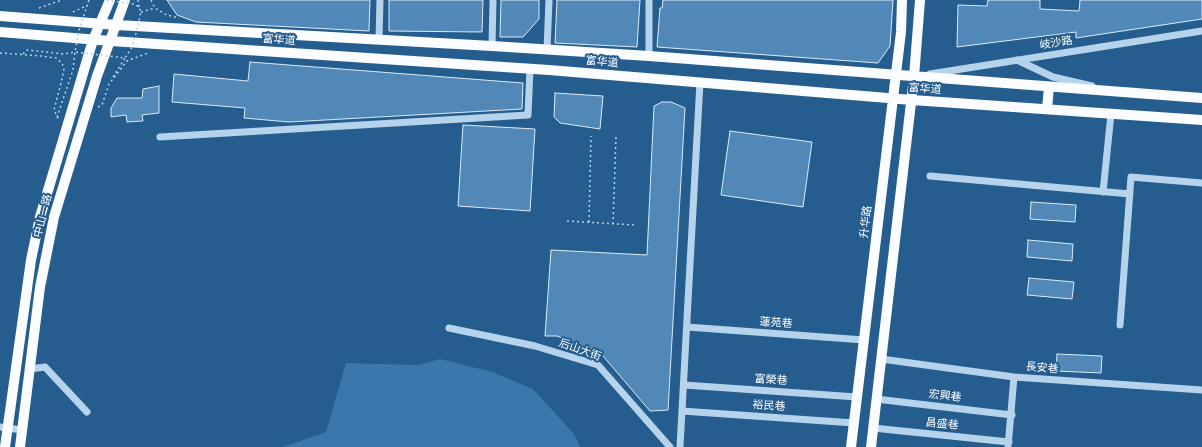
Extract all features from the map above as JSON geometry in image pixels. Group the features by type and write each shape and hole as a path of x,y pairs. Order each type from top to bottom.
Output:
{"main road":[{"name":"中山一路","path":"5,447 4,427 31,260 40,217 93,40 110,0"},
{"name":"中山一路","path":"20,447 40,287 54,217 97,76 125,0"},
{"name":"升华路","path":"852,447 896,75 902,0"},
{"path":"871,447 912,100 920,0"},
{"name":"富华道","path":"0,16 117,25 649,56 1202,98"},
{"name":"富华道","path":"0,32 93,40 530,69 912,100 1202,120"},
{"path":"1047,109 1049,87"}],"street":[{"path":"379,40 380,0"},
{"path":"492,46 493,0"},
{"path":"547,50 549,0"},
{"path":"649,0 649,56"},
{"name":"岐沙路","path":"914,76 1202,32"},
{"path":"1016,60 1053,76 1117,92"},
{"path":"160,137 528,116 530,69"},
{"path":"680,447 700,82"},
{"path":"1103,192 1111,114"},
{"path":"930,176 1130,194"},
{"path":"1120,325 1132,177 1202,184"},
{"name":"蓮苑巷","path":"687,327 864,340"},
{"name":"后山大街","path":"449,328 535,346 598,366 670,447"},
{"name":"長安巷","path":"881,359 1014,377 1202,390"},
{"path":"30,369 45,367 87,412"},
{"path":"1008,444 1012,415 1014,377"},
{"name":"富榮巷","path":"684,385 857,397"},
{"name":"宏興巷","path":"876,399 1012,415"},
{"name":"裕民巷","path":"682,411 854,423"},
{"path":"4,427 22,430"},
{"name":"昌盛巷","path":"874,428 1008,444"}],"path":[{"path":"37,9 62,0"},
{"path":"57,117 73,70 79,30 90,0"},
{"path":"104,0 134,4 139,7"},
{"path":"85,116 102,105 109,84 132,47 141,12 138,0"},
{"path":"151,0 155,8 167,15 183,19 186,29"},
{"path":"141,12 155,8"},
{"path":"22,55 27,50 64,54 75,52 125,58"},
{"path":"0,53 56,58 62,63 64,69 54,110 66,132"},
{"path":"109,84 127,61 148,53 154,54"},
{"path":"589,222 591,136"},
{"path":"613,224 616,137"},
{"path":"567,221 636,225"}],"shaded area":[{"path":"440,359 492,372 533,389 574,434 580,447 283,447 326,432 346,363 418,365"}],"building":[{"path":"167,0 370,0 369,31 196,22 177,15"},
{"path":"389,0 483,0 482,32 389,31"},
{"path":"501,0 539,0 539,19 523,37 500,37"},
{"path":"557,0 640,0 637,47 555,43"},
{"path":"663,0 893,0 890,46 878,63 657,47 660,8 662,8"},
{"path":"988,0 1040,0 1040,9 1079,11 1080,0 1202,0 1202,19 1076,38 1076,32 957,47 958,5 987,6"},
{"path":"250,62 523,83 522,109 289,122 244,118 245,108 172,102 174,74 248,81"},
{"path":"159,86 159,113 142,115 143,121 127,122 126,115 111,117 111,108 117,98 142,98 143,89"},
{"path":"555,93 603,96 600,129 560,123 554,117"},
{"path":"662,102 671,102 685,108 668,410 650,411 597,349 589,349 557,336 545,336 551,250 647,255 654,106"},
{"path":"463,125 535,129 530,211 458,206"},
{"path":"730,131 812,142 803,207 721,195"},
{"path":"1031,202 1076,205 1075,222 1030,219"},
{"path":"1028,240 1073,244 1072,261 1027,257"},
{"path":"1029,278 1074,282 1072,299 1027,295"},
{"path":"1057,354 1102,356 1101,373 1056,371"}]}
